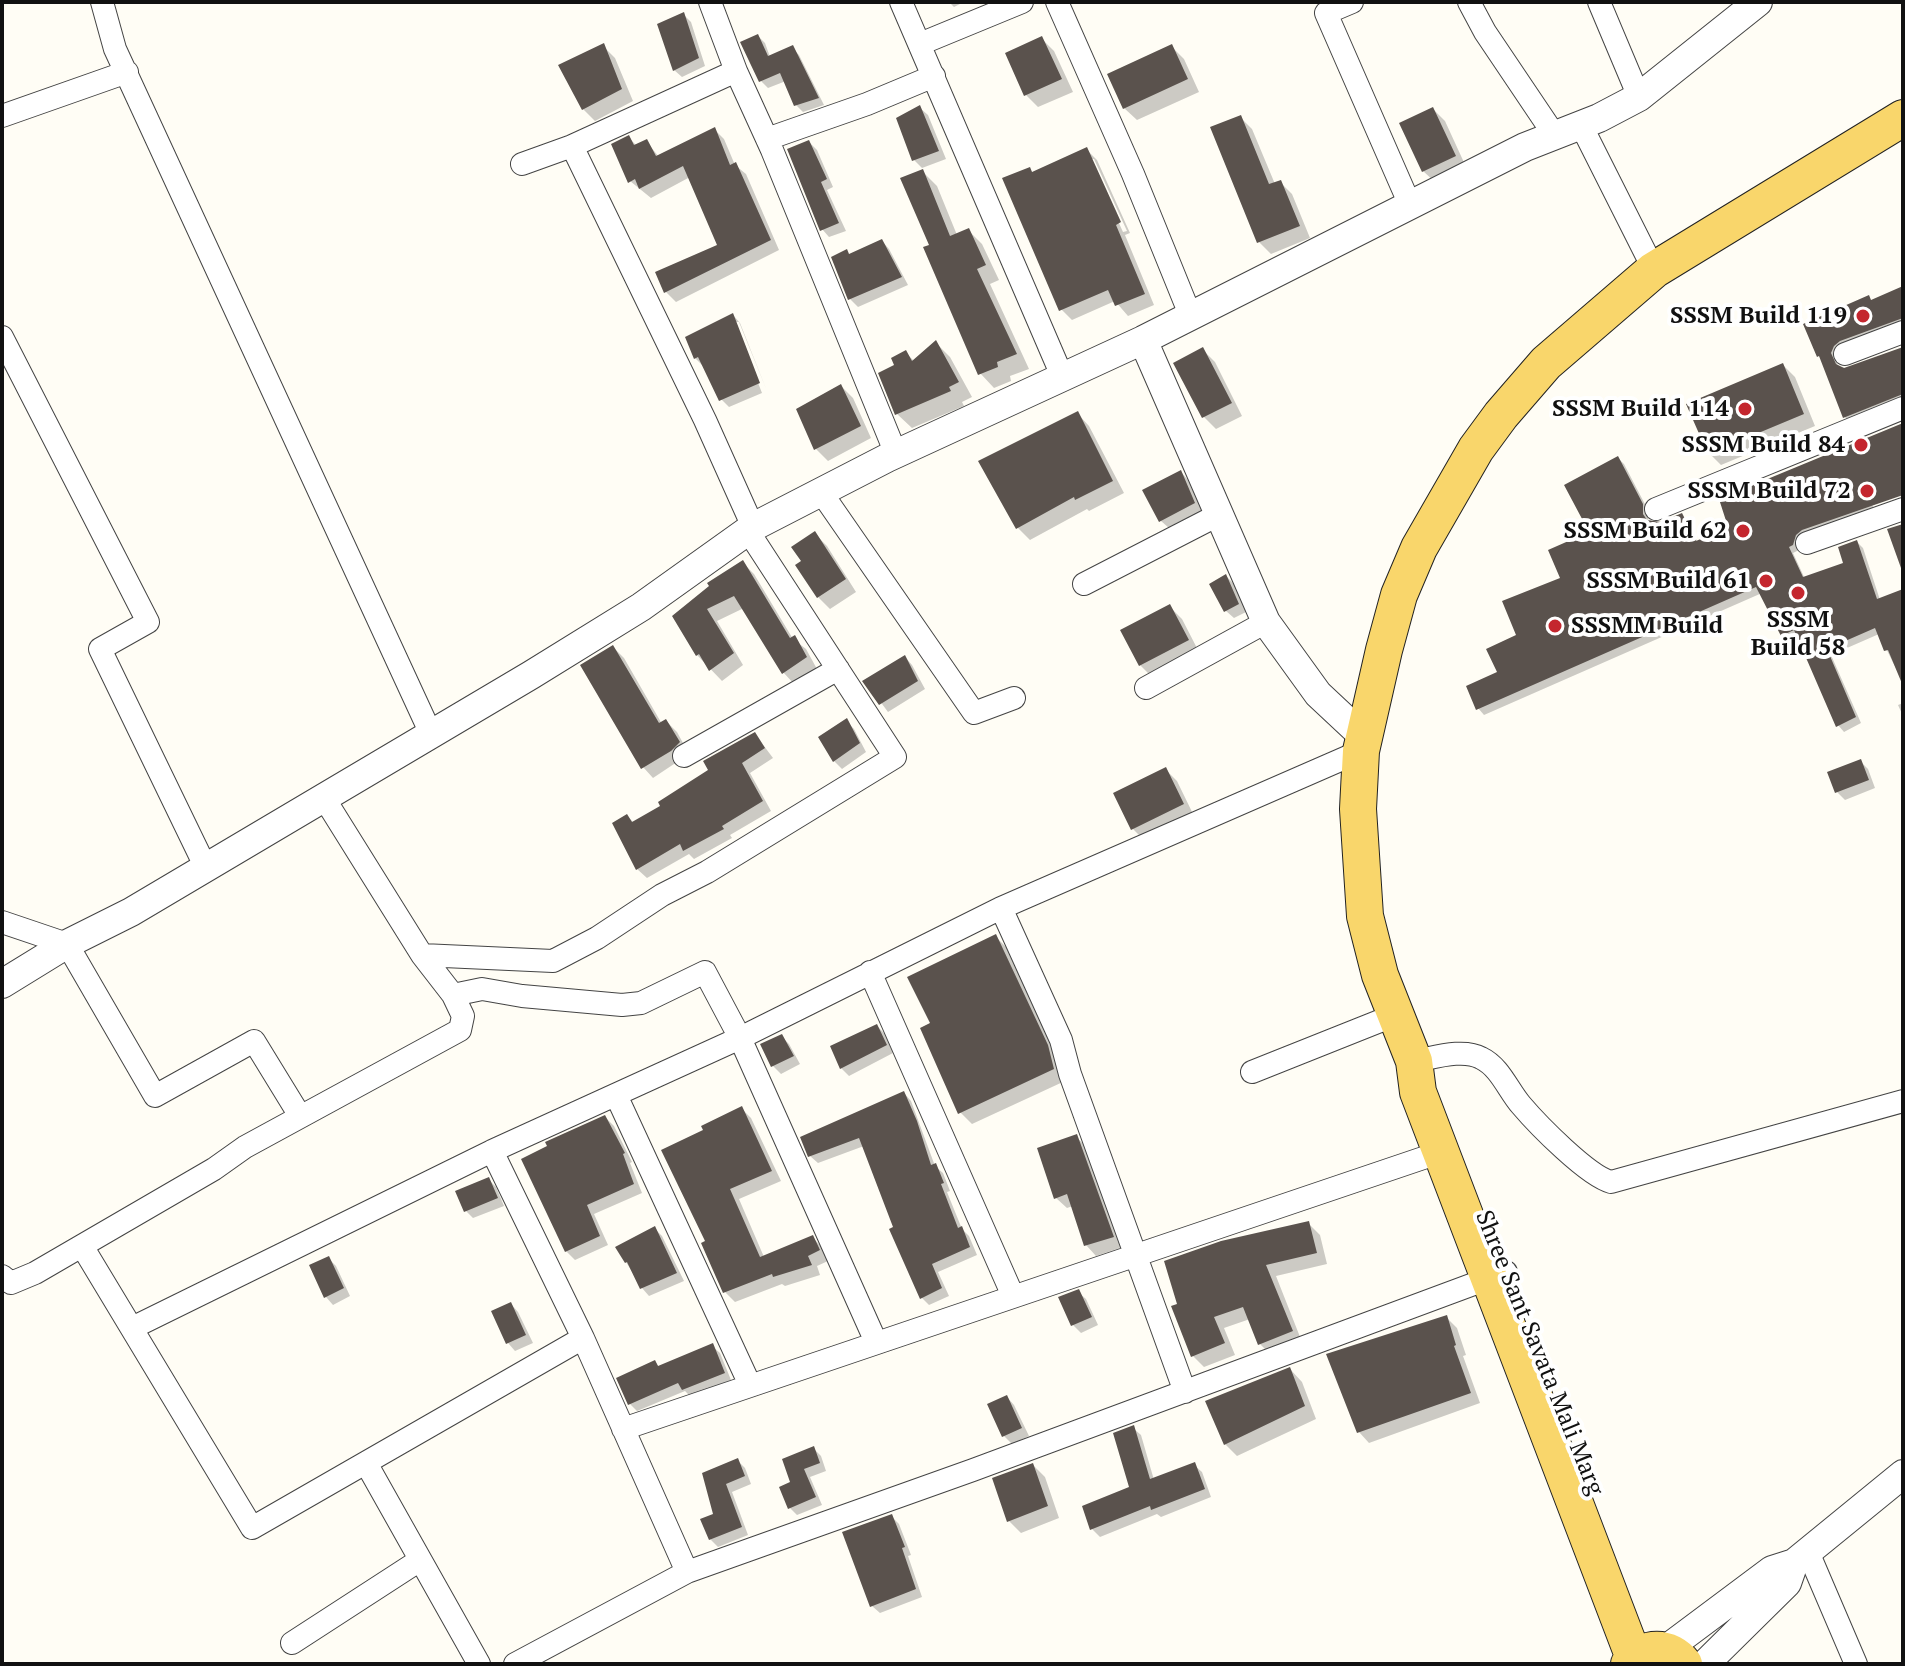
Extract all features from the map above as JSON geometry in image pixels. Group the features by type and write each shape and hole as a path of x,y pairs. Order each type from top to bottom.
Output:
{"main road":[{"name":"Shree Sant Savata Mali Marg","path":"1498,1275 1432,1086 1414,1061 1395,1015 1365,916 1359,840 1363,744 1399,595 1419,548 1452,487 1501,415 1546,363 1654,270 1903,118"},
{"name":"Shree Sant Savata Mali Marg","path":"1414,1061 1418,1092 1441,1152 1498,1275 1654,1657"}],"street":[{"path":"102,2 115,49 431,734"},
{"path":"710,2 896,454"},
{"path":"901,2 1062,376"},
{"path":"920,44 1022,2"},
{"path":"1057,2 1133,174 1191,317"},
{"path":"1352,2 1326,13 1410,205"},
{"path":"1469,2 1485,32 1568,130 1654,270"},
{"path":"1599,2 1639,97"},
{"path":"2,984 67,944 131,912 206,868 641,607 750,529 896,454 1191,317 1525,147 1639,97 1751,4"},
{"path":"522,164 572,146 736,71"},
{"path":"2,116 127,72"},
{"path":"767,139 853,110 934,76"},
{"path":"422,955 553,961 597,938 662,895 707,872 895,757 750,529 705,420 572,146"},
{"path":"1845,354 1903,332"},
{"path":"2,337 148,622 100,649 206,868"},
{"path":"132,1328 492,1151 740,1038 1001,908 1363,744 1318,694 1266,622 1143,340"},
{"path":"1656,509 1903,408"},
{"path":"821,492 974,713 1014,698"},
{"path":"1807,543 1903,509"},
{"path":"1084,584 1220,514"},
{"path":"1146,688 1266,622"},
{"path":"684,756 838,669"},
{"path":"2,1276 11,1283 35,1273 300,1116 460,1030 463,1016 453,995 422,955 324,798"},
{"path":"1001,908 1061,1040 1070,1074 1185,1392"},
{"path":"2,922 67,944 155,1096 254,1041 300,1116"},
{"path":"453,995 482,989 522,996 622,1005 641,1003 705,972 740,1038 876,1342"},
{"path":"870,972 1013,1296"},
{"path":"1252,1072 1395,1015"},
{"path":"1414,1061 1459,1054 1480,1056 1496,1069 1520,1104 1548,1134 1598,1176 1611,1182 1903,1101"},
{"path":"616,1095 750,1385"},
{"path":"492,1151 583,1338 687,1572"},
{"path":"623,1429 1441,1152"},
{"path":"82,1246 252,1528 583,1338"},
{"path":"515,1664 687,1572 1498,1275"},
{"path":"366,1463 479,1664"},
{"path":"1654,1657 1772,1570 1801,1557 1903,1474"},
{"path":"1705,1664 1787,1583 1801,1557"},
{"path":"1801,1557 1856,1664"},
{"path":"292,1643 420,1560"}],"building":[{"path":"684,12 699,58 673,71 657,24"},
{"path":"758,34 768,56 793,45 819,98 794,106 780,73 759,82 740,42"},
{"path":"1042,36 1062,79 1024,96 1005,53"},
{"path":"604,43 622,89 582,110 558,65"},
{"path":"1172,44 1188,79 1123,109 1107,74"},
{"path":"920,105 939,151 912,161 896,118"},
{"path":"1433,107 1456,156 1422,172 1399,123"},
{"path":"1241,115 1269,184 1281,180 1300,226 1257,243 1210,127"},
{"path":"715,127 730,165 736,162 771,240 664,293 655,272 717,245 683,166 639,189 635,179 628,183 611,144 629,135 634,145 647,139 656,156"},
{"path":"809,140 827,179 821,182 839,223 820,231 787,149"},
{"path":"1087,147 1121,222 1116,225 1145,294 1115,306 1108,290 1059,311 1002,178 1030,167 1032,172"},
{"path":"923,169 950,236 969,228 986,265 977,269 1017,354 997,362 998,367 978,375 923,247 929,245 900,178"},
{"path":"882,239 902,277 848,300 831,257 847,249 849,254"},
{"path":"1903,286 1903,318 1840,341 1831,353 1836,364 1844,368 1903,347 1903,394 1843,418 1803,324 1869,295 1871,300"},
{"path":"733,313 760,383 719,401 685,337"},
{"path":"936,340 959,382 949,387 951,391 895,415 878,373 894,365 891,358 906,350 912,361"},
{"path":"1203,347 1232,403 1202,418 1173,363"},
{"name":"SSSM Build 114","path":"1783,363 1804,414 1708,454 1686,404"},
{"path":"841,384 861,426 814,450 796,409"},
{"path":"1078,411 1113,481 1075,500 1074,497 1016,529 978,461"},
{"path":"1903,423 1903,495 1802,530 1789,547 1803,577 1843,563 1838,547 1857,540 1877,599 1903,589 1903,686 1875,628 1827,649 1856,717 1836,727 1794,630 1781,636 1756,587 1476,710 1466,686 1497,672 1486,649 1516,635 1502,601 1560,578 1548,550 1589,532 1564,485 1618,456 1643,504 1643,514 1647,520 1661,522 1682,513 1696,541 1728,527 1719,499"},
{"path":"1181,470 1195,503 1159,522 1142,490"},
{"path":"1903,524 1903,567 1901,568 1887,529"},
{"path":"815,531 846,579 817,598 795,565 801,561 791,547"},
{"path":"743,560 790,638 795,635 807,657 782,674 734,596 707,609 734,653 709,671 699,654 696,656 672,616 709,586 707,583"},
{"path":"1226,574 1239,604 1224,612 1209,584"},
{"path":"1170,604 1189,640 1139,666 1120,630"},
{"path":"613,645 659,723 666,719 680,742 641,769 580,665"},
{"path":"905,655 918,681 879,705 862,681"},
{"path":"847,718 860,743 833,762 818,737"},
{"path":"755,732 765,748 742,763 763,801 722,826 724,829 683,851 680,844 636,870 612,823 627,814 632,822 660,806 658,802 708,770 703,761"},
{"path":"1861,759 1869,780 1835,793 1827,772"},
{"path":"1166,767 1184,804 1131,830 1113,793"},
{"path":"996,934 1048,1045 1054,1069 958,1114 920,1028 930,1023 907,977"},
{"path":"877,1024 887,1045 840,1069 830,1046"},
{"path":"782,1034 794,1056 771,1067 760,1044"},
{"path":"904,1091 931,1165 936,1163 958,1228 962,1226 970,1247 932,1264 942,1288 920,1299 889,1229 893,1227 859,1138 808,1157 800,1137"},
{"path":"742,1106 772,1171 730,1189 760,1257 813,1235 820,1250 808,1256 812,1265 773,1277 772,1274 723,1293 701,1243 705,1241 661,1150 703,1130 701,1126"},
{"path":"605,1115 625,1153 634,1184 587,1205 600,1236 565,1252 521,1159 547,1146 545,1142"},
{"path":"1077,1134 1114,1237 1084,1246 1067,1194 1054,1199 1037,1148"},
{"path":"489,1177 498,1198 464,1212 455,1191"},
{"path":"1309,1221 1317,1253 1266,1265 1293,1331 1258,1345 1243,1307 1214,1317 1225,1343 1191,1357 1171,1306 1177,1304 1164,1261 1221,1241"},
{"path":"655,1226 677,1273 640,1289 627,1262 615,1247"},
{"path":"329,1256 344,1288 324,1298 309,1265"},
{"path":"1079,1289 1092,1317 1071,1326 1058,1297"},
{"path":"511,1302 526,1335 506,1344 491,1311"},
{"path":"1447,1315 1454,1346 1471,1393 1357,1433 1326,1354"},
{"path":"713,1343 725,1373 682,1390 678,1383 628,1405 616,1378 655,1360 658,1366"},
{"path":"1290,1367 1305,1406 1224,1445 1205,1401"},
{"path":"1007,1395 1022,1428 1002,1437 987,1404"},
{"path":"1134,1425 1150,1479 1195,1462 1205,1489 1151,1510 1150,1506 1090,1530 1082,1506 1129,1487 1113,1433"},
{"path":"814,1446 820,1463 804,1469 816,1497 788,1509 779,1487 790,1482 782,1459"},
{"path":"738,1458 745,1476 726,1484 742,1527 709,1540 700,1519 713,1514 702,1473"},
{"path":"1033,1463 1048,1506 1007,1522 992,1478"},
{"path":"892,1514 916,1589 870,1607 842,1532"}],"place":[{"name":"SSSM Build 119","path":"1863,316"},
{"name":"SSSM Build 114","path":"1745,409"},
{"name":"SSSM Build 84","path":"1861,445"},
{"name":"SSSM Build 72","path":"1867,491"},
{"name":"SSSM Build 62","path":"1743,531"},
{"name":"SSSM Build 61","path":"1766,581"},
{"name":"SSSM Build 58","path":"1798,593"},
{"name":"SSSMM Build","path":"1555,626"}]}
